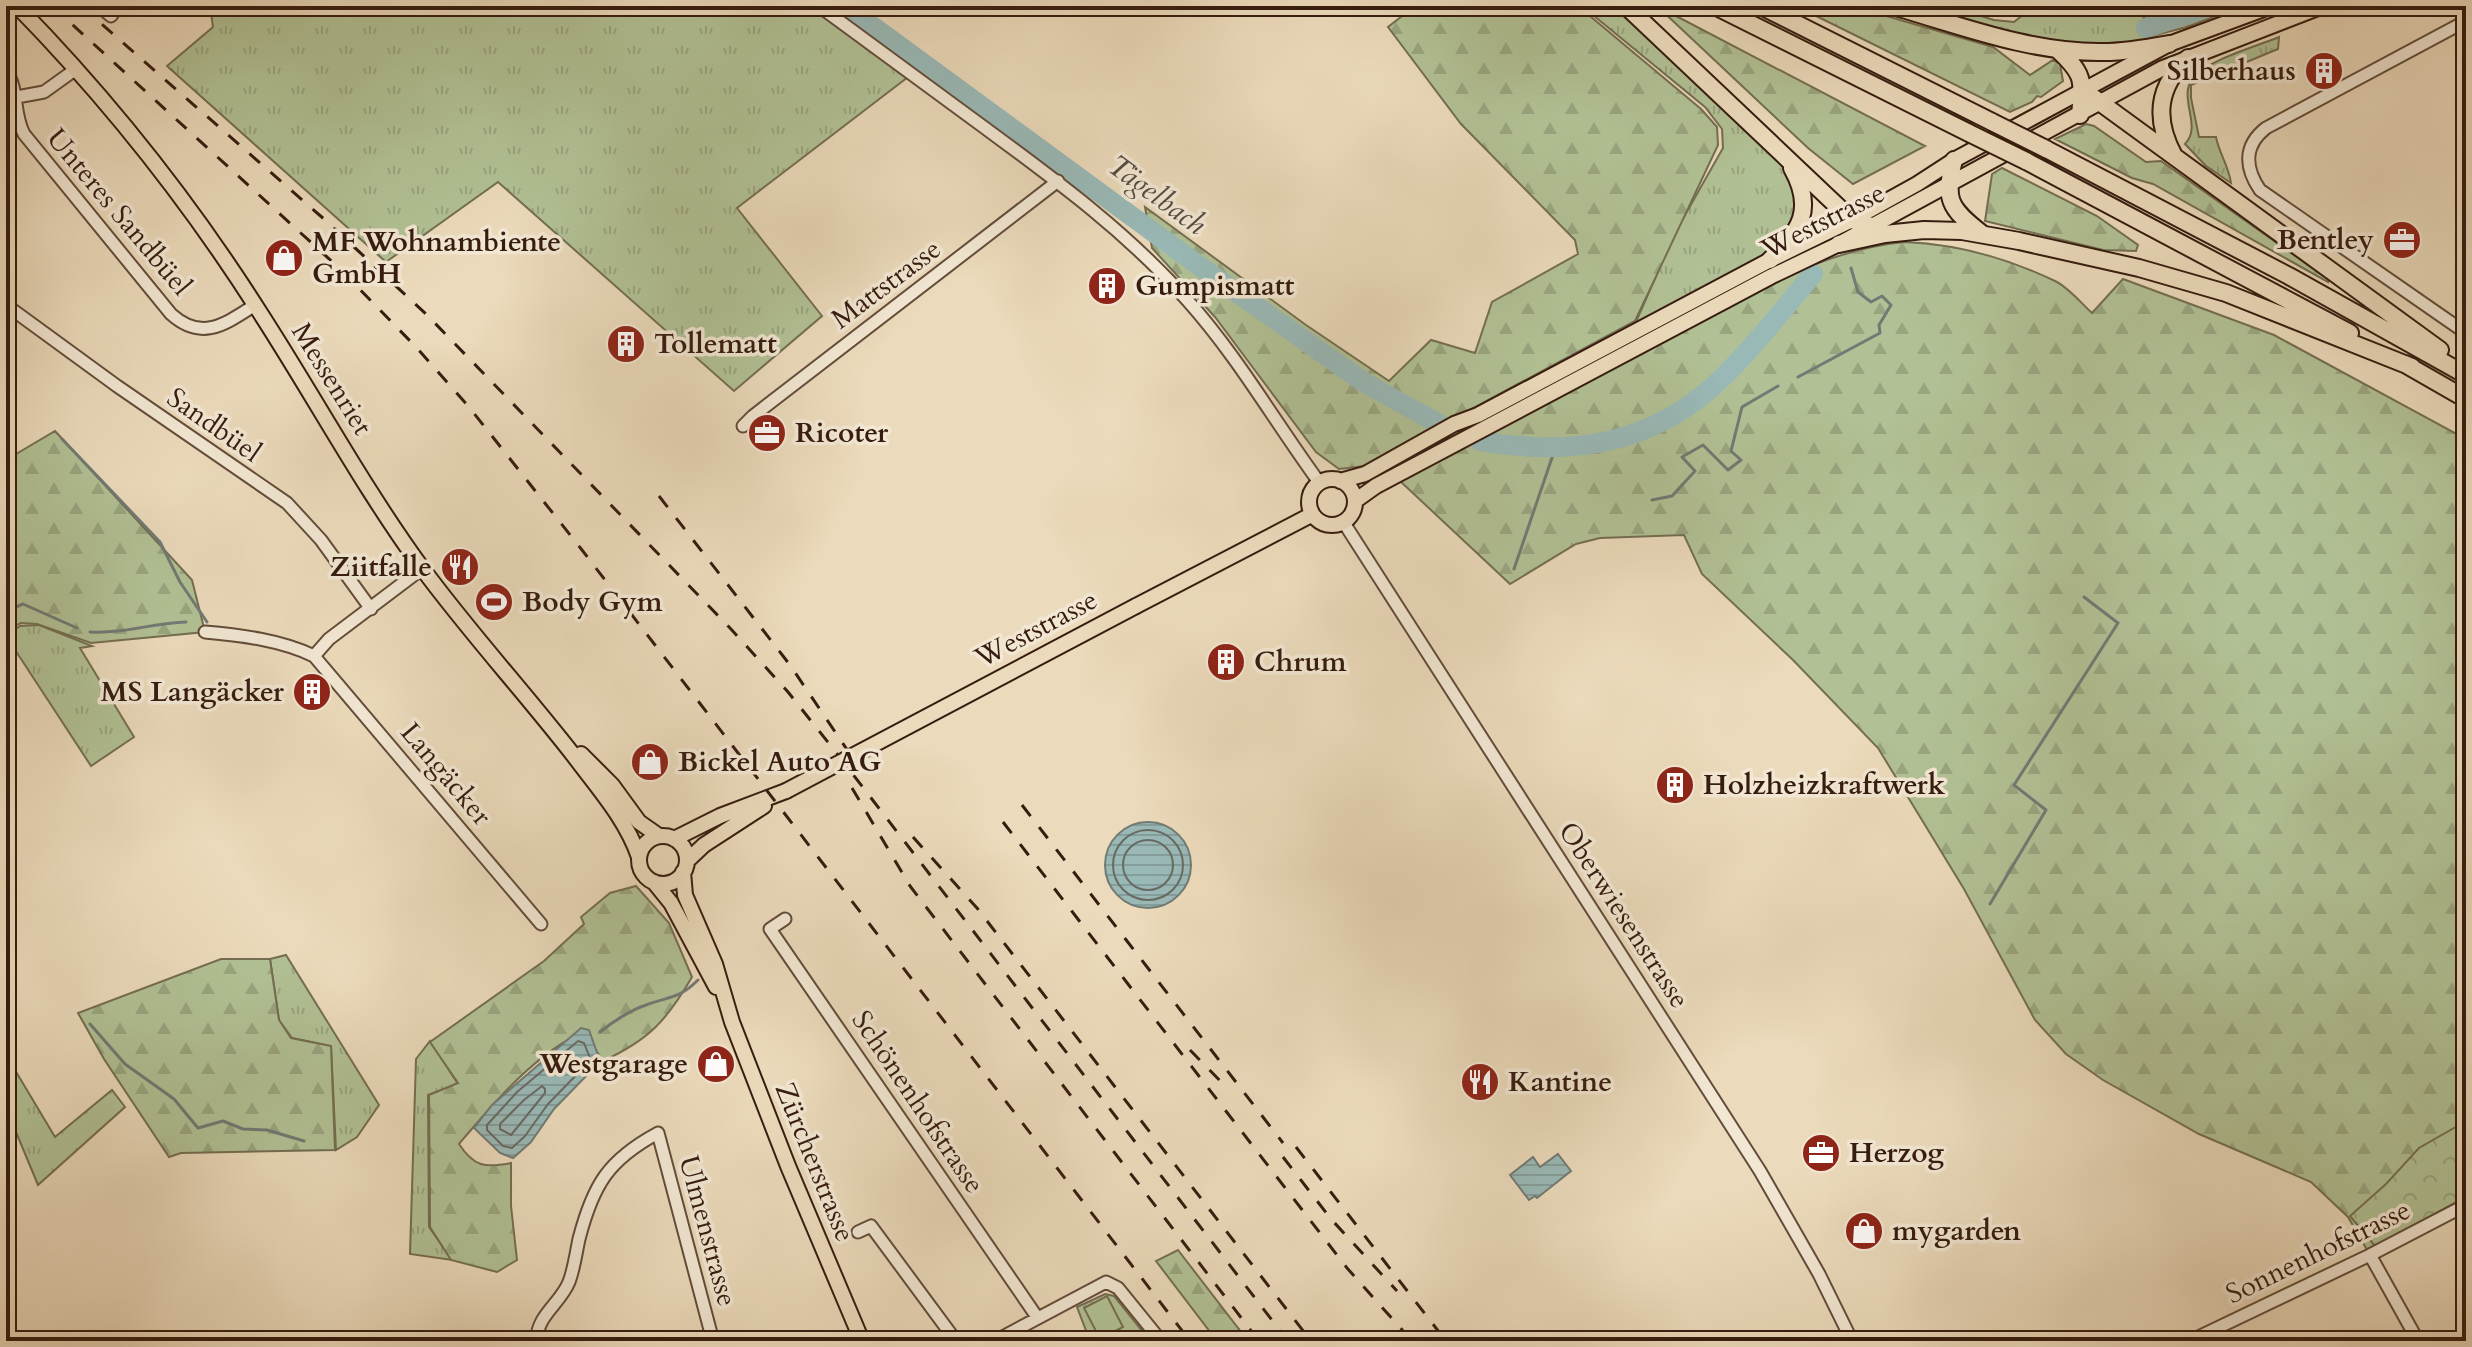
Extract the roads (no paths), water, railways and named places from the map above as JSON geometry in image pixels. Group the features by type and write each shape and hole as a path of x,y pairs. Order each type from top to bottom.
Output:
{"highway":[{"path":"1626,6 1852,220 1871,226"},
{"path":"1715,6 2026,161 2279,294 2466,399"},
{"path":"1761,6 2046,149 2289,276 2466,375"},
{"path":"1892,6 2057,49 2118,52 2169,44"},
{"path":"2057,49 2077,68 2083,90 2080,115"},
{"path":"2175,157 2162,128 2160,104 2170,78 2188,58"},
{"path":"2083,90 2466,369"},
{"path":"1770,260 1793,239 1803,205 1799,180 1777,148"},
{"path":"1954,160 1948,185 1950,198 1956,211 1983,234"},
{"path":"1839,244 1912,231 1983,234 2139,268 2214,289 2412,367"}],"main road":[{"name":"Messenriet","path":"17,6 76,69 185,204 255,305 387,516 423,568 587,766 628,831 641,870 654,882"},
{"name":"Weststrasse","path":"1319,482 1340,481 1365,474 1454,424 1478,415 1770,260 1852,220 1954,160 2169,44 2272,6"},
{"name":"Weststrasse","path":"1355,501 1376,486 1458,442 1772,276 1839,244 2163,68 2323,6"},
{"path":"1319,482 1309,497 1311,515 1326,525 1344,523 1352,513 1355,501 1351,489 1340,481"},
{"name":"Weststrasse","path":"685,866 704,845 786,791 1311,515"},
{"name":"Messenriet","path":"587,766 612,785 639,822 683,848 685,866"},
{"name":"Weststrasse","path":"667,837 786,791"},
{"path":"639,857 646,842 667,837"},
{"path":"654,882 668,883 685,866"},
{"name":"Zürcherstrasse","path":"685,866 685,895 715,964 724,1001"},
{"name":"Zürcherstrasse","path":"654,882 671,903 724,1001 788,1166 862,1341"}],"street":[{"path":"99,6 111,16 118,6"},
{"path":"819,6 1058,181 1134,245 1188,301 1258,390 1319,482"},
{"path":"2466,21 2266,128 2250,146 2247,163 2251,177 2260,190 2466,333"},
{"name":"Unteres Sandbüel","path":"76,69 51,89 12,98 24,134 179,321 190,327 218,327 255,305"},
{"path":"6,70 12,98"},
{"name":"Mattstrasse","path":"743,426 1058,181"},
{"name":"Sandbüel","path":"6,305 129,395 287,503 321,540 371,609"},
{"name":"Oberwiesenstrasse","path":"1344,523 1760,1171 1819,1274 1852,1341"},
{"path":"205,632 263,641 314,656 329,639 423,568"},
{"name":"Langäcker","path":"314,656 541,924"},
{"name":"Schönenhofstrasse","path":"785,919 770,929 1037,1317"},
{"name":"Ulmenstrasse","path":"537,1341 543,1316 558,1301 568,1283 583,1224 595,1192 613,1164 631,1148 658,1133 713,1341"},
{"name":"Sonnenhofstrasse","path":"2190,1341 2464,1210"},
{"path":"858,1232 871,1226 956,1341"},
{"path":"2370,1255 2418,1341"},
{"path":"996,1341 1101,1284 1115,1285 1161,1341"}],"water":[{"path":"1148,822 1172,829 1184,841 1191,865 1184,889 1172,901 1148,908 1124,901 1112,889 1105,865 1112,841 1124,829"},
{"path":"581,1028 589,1030 599,1058 596,1066 554,1109 531,1142 513,1158 500,1153 474,1128 492,1105"},
{"path":"1558,1154 1571,1171 1537,1198 1535,1196 1529,1200 1510,1175 1533,1157 1540,1167"}],"waterway":[{"name":"Tägelbach","path":"845,6 1205,270 1365,383 1439,424"},
{"name":"Tägelbach","path":"2146,28 2212,6"},
{"path":"1798,377 1880,333 1879,325 1891,305 1882,296 1871,302 1858,292 1851,268"},
{"name":"Tägelbach","path":"1480,441 1514,446 1579,446 1641,431 1670,418 1724,376 1813,274"},
{"path":"1652,500 1672,496 1695,471 1682,457 1703,445 1728,470 1741,460 1731,451 1742,407 1778,386"},
{"path":"62,439 160,542 180,582 207,622"},
{"path":"1514,569 1555,449"},
{"path":"1990,904 2046,810 2014,785 2118,623 2084,597"},
{"path":"6,611 23,604 77,628"},
{"path":"90,632 186,622"},
{"path":"600,1032 634,1010 679,994 698,980"},
{"path":"90,1024 125,1064 174,1099 198,1128 223,1121 243,1129 267,1130 304,1141"}],"railway":[{"path":"52,6 338,267 469,407 1190,1341"},
{"path":"81,6 324,219 427,315 788,692 1288,1341"},
{"path":"659,496 790,665 850,754"},
{"path":"852,788 910,886 1259,1341"},
{"path":"1022,805 1283,1143"},
{"path":"1003,822 1347,1268 1412,1341"},
{"path":"913,837 977,908 1311,1341"},
{"path":"1190,1050 1229,1090"},
{"path":"1296,1147 1446,1341"},
{"path":"1283,1157 1331,1219 1397,1291"}],"place":[{"name":"Silberhaus","path":"2324,71"},
{"name":"Bentley","path":"2402,240"},
{"name":"MF Wohnambiente GmbH","path":"284,258"},
{"name":"Gumpismatt","path":"1107,286"},
{"name":"Tollematt","path":"626,344"},
{"name":"Ricoter","path":"767,433"},
{"name":"Ziitfalle","path":"460,567"},
{"name":"Body Gym","path":"494,602"},
{"name":"Chrum","path":"1226,662"},
{"name":"MS Langäcker","path":"312,692"},
{"name":"Bickel Auto AG","path":"650,762"},
{"name":"Holzheizkraftwerk","path":"1675,785"},
{"name":"Westgarage","path":"716,1064"},
{"name":"Kantine","path":"1480,1082"},
{"name":"Herzog","path":"1821,1153"},
{"name":"mygarden","path":"1864,1231"}]}
